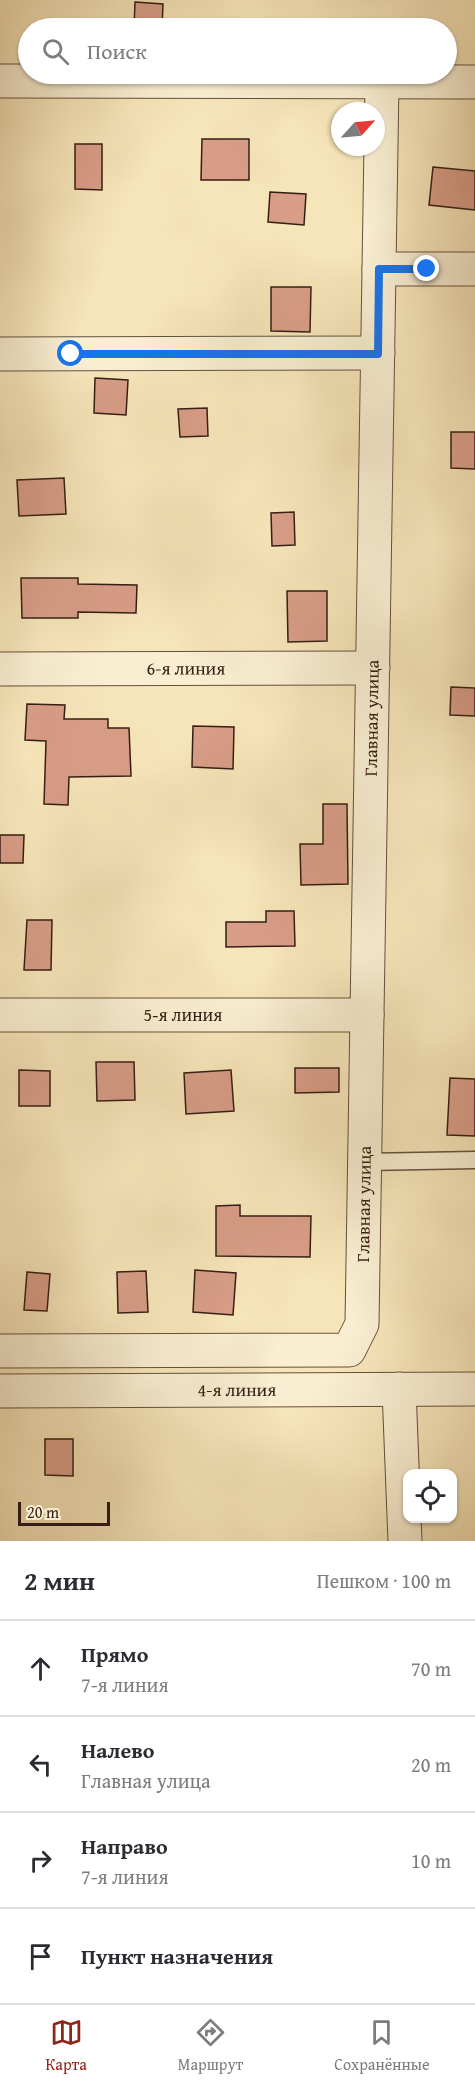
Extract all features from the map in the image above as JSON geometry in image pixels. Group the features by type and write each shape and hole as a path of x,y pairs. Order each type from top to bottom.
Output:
{"street":[{"path":"0,81 18,81"},
{"path":"457,82 475,82"},
{"name":"Главная улица","path":"0,1351 349,1350 362,1324 382,84"},
{"path":"379,269 475,269"},
{"path":"0,354 378,354"},
{"name":"6-я линия","path":"0,669 373,668"},
{"name":"5-я линия","path":"0,1015 367,1015"},
{"path":"399,1389 405,1541"},
{"name":"4-я линия","path":"0,1390 475,1389"}],"lane":[{"path":"365,1162 475,1160"}],"building":[{"path":"135,2 163,4 162,18 134,18"},
{"path":"202,139 249,139 249,180 201,180"},
{"path":"75,144 102,144 102,190 75,189"},
{"path":"433,167 475,171 475,210 429,205"},
{"path":"270,192 306,194 304,225 268,222"},
{"path":"271,287 311,287 310,332 271,331"},
{"path":"95,378 128,380 126,415 94,413"},
{"path":"207,408 208,436 180,437 178,409"},
{"path":"451,432 475,432 475,469 451,468"},
{"path":"64,478 66,514 19,516 17,480"},
{"path":"294,512 295,545 272,546 271,513"},
{"path":"21,578 78,578 78,584 137,585 136,613 78,612 78,618 22,618"},
{"path":"287,591 327,591 327,641 288,642"},
{"path":"451,687 475,688 475,716 450,715"},
{"path":"27,704 65,705 64,719 108,719 108,728 129,728 131,776 69,777 68,805 44,804 46,741 25,740"},
{"path":"193,726 234,727 233,769 192,767"},
{"path":"323,804 347,804 348,884 301,885 300,844 323,844"},
{"path":"0,835 24,835 23,863 0,863"},
{"path":"266,911 294,911 295,946 226,947 226,922 266,922"},
{"path":"27,920 52,920 51,970 24,970"},
{"path":"96,1062 134,1062 135,1100 97,1101"},
{"path":"295,1068 339,1068 339,1092 295,1093"},
{"path":"19,1070 50,1071 50,1106 19,1106"},
{"path":"231,1070 234,1111 186,1114 184,1073"},
{"path":"450,1078 475,1079 475,1136 447,1135"},
{"path":"240,1205 240,1216 311,1216 310,1257 216,1256 216,1206"},
{"path":"195,1270 236,1273 233,1315 193,1312"},
{"path":"146,1271 148,1312 118,1313 117,1272"},
{"path":"27,1272 50,1274 47,1311 24,1310"},
{"path":"45,1439 73,1439 73,1476 45,1475"}],"route":[{"path":"71,354 378,354 379,269 427,269"}]}
